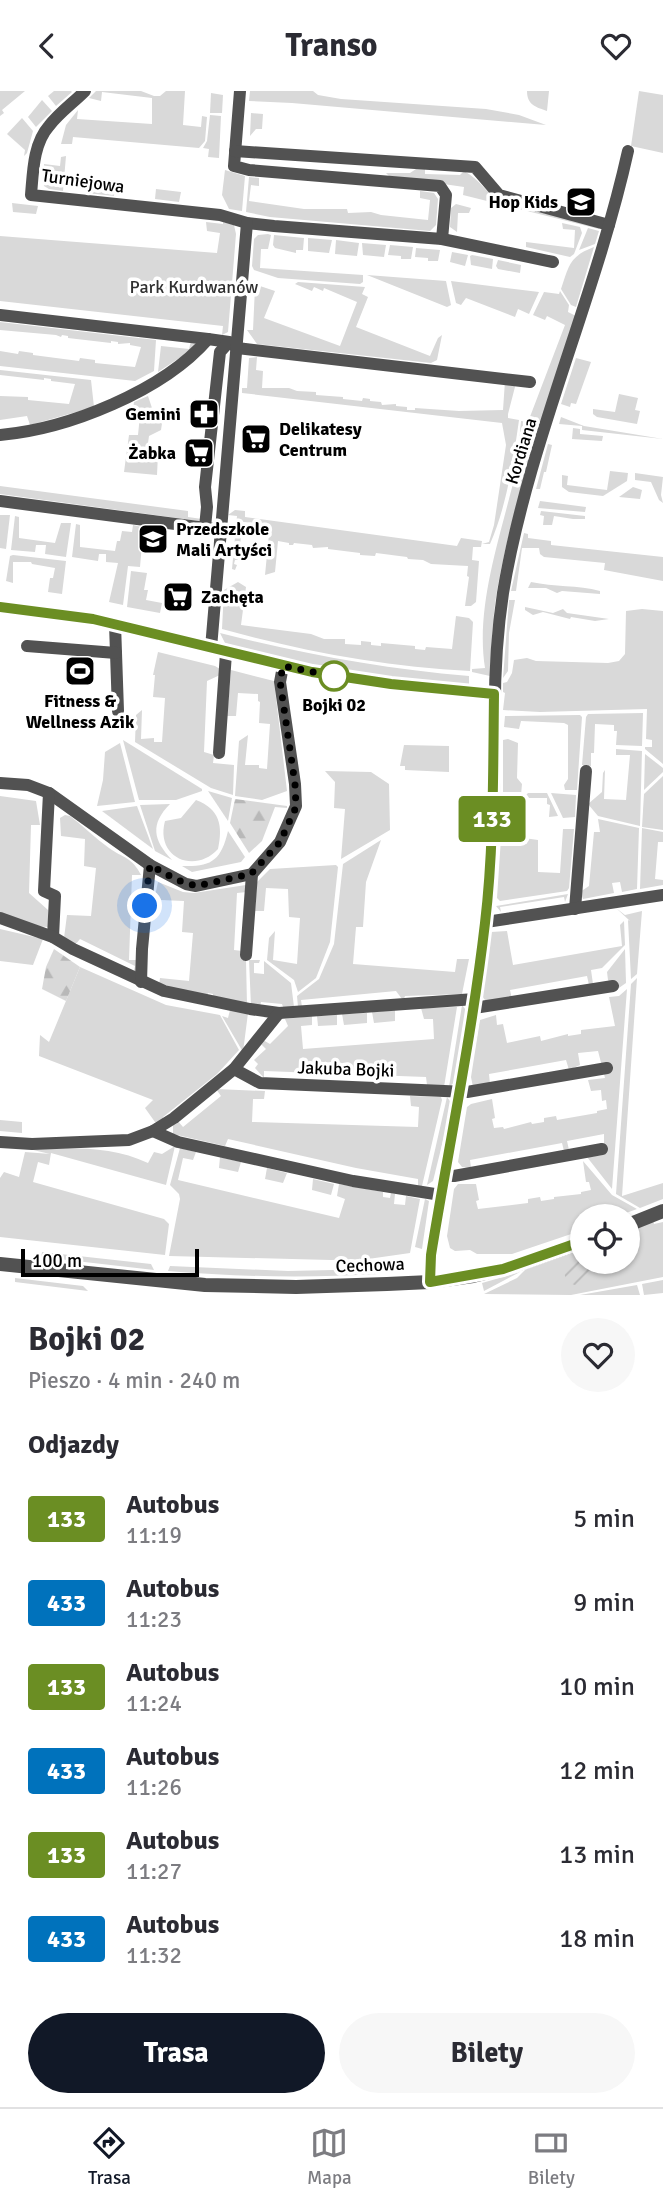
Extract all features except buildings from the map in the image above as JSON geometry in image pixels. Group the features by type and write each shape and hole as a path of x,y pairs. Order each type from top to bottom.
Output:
{"street":[{"name":"Turniejowa","path":"85,91 47,127 34,164 31,195 220,215 247,223"},
{"path":"240,91 234,166 249,170 440,187 446,195 442,239"},
{"path":"235,151 475,167 499,195 609,225"},
{"name":"Kordiana","path":"494,694 503,594 517,526 609,225 628,151"},
{"path":"211,648 233,345 247,223 442,239 553,262"},
{"path":"0,314 530,382"},
{"path":"0,435 55,426 98,411 158,379 196,353 208,339"},
{"path":"205,527 205,487 220,352 233,345"},
{"path":"0,501 221,530"},
{"path":"0,607 93,619 283,666 391,684 494,694 492,827 486,922 461,1092 430,1261 430,1282"},
{"path":"115,624 118,711"},
{"path":"27,646 116,653"},
{"path":"219,753 226,653"},
{"path":"0,783 28,785 49,793 150,865 177,880 196,886 251,874 280,842 296,807 280,681 283,666"},
{"path":"575,909 586,771"},
{"path":"49,793 44,891 55,896 53,937"},
{"path":"141,982 142,941 150,865"},
{"path":"246,955 251,874"},
{"path":"486,922 663,895"},
{"path":"0,918 53,937 141,982 177,996 279,1013 474,1004 613,986"},
{"path":"0,1142 32,1144 129,1140 153,1131 174,1118 234,1069 279,1013"},
{"name":"Jakuba Bojki","path":"234,1069 260,1083 461,1092 607,1068"},
{"path":"153,1131 178,1142 340,1178 441,1195"},
{"path":"444,1175 454,1176 602,1149"},
{"path":"640,1220 663,1211"},
{"name":"Cechowa","path":"0,1264 205,1290 430,1282 503,1269 570,1246"}],"green space":[{"path":"0,91 25,91 2,110 4,113 0,116"},
{"path":"54,91 72,92 56,106 48,96"},
{"path":"96,91 141,91 160,96 166,91 185,91 183,125 201,127 202,116 207,117 205,141 199,148 73,137 72,144 61,144 66,125 78,110 77,119 152,124 152,98 102,92 101,101 89,98"},
{"path":"250,91 313,91 318,95 341,99 486,109 519,115 546,125 249,101"},
{"path":"527,91 549,91 547,111 530,102"},
{"path":"639,91 663,95 663,153 631,146"},
{"path":"211,93 223,95 222,113 210,113"},
{"path":"42,100 52,111 36,127 28,117"},
{"path":"251,113 263,114 262,129 256,129 250,136"},
{"path":"210,115 221,116 219,158 208,157 209,149 203,148 207,141"},
{"path":"22,118 33,131 24,156 25,150 7,134"},
{"path":"66,156 63,191 44,186 43,179 51,179 52,172 44,171 44,164 60,166 61,157"},
{"path":"416,169 425,169 425,174 460,175 464,171 503,203 600,227 599,229 463,195 464,187 389,176 386,173 410,173"},
{"path":"225,170 245,176 242,211 229,209 222,195"},
{"path":"249,177 259,178 259,186 251,185 249,201 304,209 347,209 348,213 371,212 428,220 430,200 420,198 420,191 434,193 438,199 436,225 430,231 270,217 246,212"},
{"path":"87,183 115,186 114,196 86,193"},
{"path":"156,189 181,192 179,202 155,199"},
{"path":"12,203 38,206 36,214 13,212"},
{"path":"456,204 471,208 469,213 458,213 457,232 450,227 451,208"},
{"name":"Park Kurdwanów","path":"206,222 234,225 236,234 228,332 222,335 223,326 0,301 0,236 217,253 220,233 207,231"},
{"path":"562,223 580,227 582,233 574,254 570,257 526,247 526,242 574,248 575,230 563,229"},
{"path":"588,228 599,231 595,244 579,250"},
{"path":"258,235 271,235 268,249 261,249 260,268 363,275 363,282 360,284 278,278 254,270 254,239"},
{"path":"274,235 304,238 303,250 296,250 296,253 275,248"},
{"path":"308,238 332,240 329,253 308,251"},
{"path":"336,240 359,243 357,256 335,254"},
{"path":"362,243 386,245 384,257 363,255"},
{"path":"390,245 413,247 411,259 388,255"},
{"path":"594,247 576,307 571,305 561,289 575,258"},
{"path":"416,248 440,250 438,261 415,257"},
{"path":"452,252 468,255 465,266 450,262"},
{"path":"472,255 493,259 492,269 471,265"},
{"path":"498,260 521,265 520,273 498,269"},
{"path":"367,275 446,281 451,305 447,307"},
{"path":"451,281 539,292 529,314 518,309 515,317 466,298 461,305 456,303"},
{"path":"298,282 365,287 362,294 368,297 356,327 430,356 442,335 437,360 431,363 257,344 247,330 253,330 255,287 260,286 275,291 264,318 340,346 357,302 324,288 323,291 314,287 312,291 295,284"},
{"path":"560,291 569,305 568,312 576,316 512,521 494,612 490,676 472,672 472,669 485,668 483,644 486,596 516,469 521,421 528,422 565,325 547,316 545,320 533,315 544,292 559,294"},
{"path":"0,322 156,340 154,371 135,381 0,366 0,351 18,354 19,351 135,367 141,347 130,343 118,344 62,335 0,330"},
{"path":"191,341 195,341 196,347 158,372 161,346 189,349"},
{"path":"257,357 256,370 263,371 262,388 289,388 316,392 316,395 362,401 363,398 370,399 381,402 382,405 396,404 407,407 407,410 503,410 505,381 516,383 508,414 508,418 519,420 514,452 505,499 490,544 482,544 489,542 494,525 506,445 502,423 242,393 242,388 247,388 249,358"},
{"path":"576,358 591,362 576,404 571,403 570,407 561,404"},
{"path":"0,370 91,380 94,407 30,425 27,416 0,420 0,396 28,397 28,400 69,404 75,384 44,378 0,375"},
{"path":"619,394 638,398 635,410 640,411 637,424 593,414 593,409 615,412"},
{"path":"148,396 153,411 162,408 164,410 161,430 149,436 148,443 158,454 157,475 124,472 129,435 138,435 140,415 132,414 134,402"},
{"path":"561,417 584,426 663,439 582,430 582,426 559,424"},
{"path":"573,428 580,429 580,434 603,436 602,441 572,439"},
{"path":"548,444 552,445 546,472 540,489 536,489"},
{"path":"610,471 628,473 627,481 603,496 569,492 562,487 562,475 568,476 567,485 607,490"},
{"path":"635,473 663,477 663,503 651,482 635,480"},
{"path":"0,486 188,511 188,517 202,519 199,521 0,494"},
{"path":"633,487 642,490 640,499 619,497"},
{"path":"540,501 586,507 585,512 538,508"},
{"path":"235,510 245,511 245,517 457,546 461,538 482,541 481,547 473,547 472,560 479,561 476,602 465,606 468,566 431,564 423,560 376,553 375,556 360,555 328,547 313,548 312,545 289,545 278,541 275,572 265,575 270,524 243,522 238,560 235,560 234,564 237,565 235,570 232,569 237,516 228,515"},
{"path":"541,511 585,516 585,519 554,516 552,525 543,525 544,516 540,515"},
{"path":"0,515 10,515 6,549 0,548"},
{"path":"15,516 19,517 19,538 55,543 61,523 71,523 66,557 45,554 46,545 36,545 35,552 11,550"},
{"path":"76,524 80,525 80,547 115,551 122,531 132,532 133,525 142,527 139,544 142,544 140,567 128,566 123,605 109,602 118,563 106,562 106,554 99,554 98,561 72,557"},
{"path":"524,533 528,534 528,538 551,541 551,545 663,557 663,581 604,570 605,563 544,557 539,548 522,548 516,591 511,591"},
{"path":"10,556 66,561 62,594 48,592 55,568 31,562 13,562 13,583 6,581"},
{"path":"131,571 147,573 144,590 148,590 146,600 162,603 160,613 127,607"},
{"path":"238,582 246,587 241,625 311,634 324,639 345,639 345,644 361,645 361,641 381,646 381,643 415,646 415,649 425,650 426,647 452,649 456,616 469,618 473,622 470,671 344,657 222,629 224,590"},
{"path":"531,582 592,589 600,591 600,594 562,591 557,593 546,588 528,588"},
{"path":"509,600 515,600 509,633 508,671 503,678"},
{"path":"525,607 553,613 563,609 567,613 609,619 570,619 543,612 533,615 525,610"},
{"path":"626,611 663,611 663,764 645,749 652,747 652,740 646,739 647,709 540,712 503,710 503,683 507,682 512,673 514,660 527,658 536,661 619,661 625,654"},
{"path":"220,633 344,660 469,676 469,685 408,681 315,666 225,643"},
{"path":"158,652 220,669 220,675 207,681 204,752 214,755 213,763 234,765 233,795 211,788 135,742 136,715 142,710 141,739 154,738 154,742 162,742 165,698 153,697 153,675"},
{"path":"231,670 274,681 287,791 262,800 235,796 239,741 248,735 245,765 259,765 259,768 267,769 270,724 259,723 258,694 238,693 236,716 227,716"},
{"path":"643,713 642,746 616,745 617,731 614,731 614,725 595,724 591,766 582,765 588,714"},
{"path":"580,715 577,790 565,790 564,785 568,779 568,725 521,721 519,729 504,727 505,716"},
{"path":"123,740 202,791 176,800 139,800"},
{"path":"503,740 518,743 517,778 522,784 521,795 503,804"},
{"path":"120,743 135,802 97,806 103,780 105,752"},
{"path":"404,745 449,746 449,772 405,770 405,766 400,766"},
{"path":"616,749 642,751 640,826 598,816 588,804 602,792 605,770 604,799 626,800 630,755 616,755"},
{"path":"645,754 663,768 663,772 644,790"},
{"path":"325,771 371,772 389,784 390,830 341,859 345,809 334,808 335,782"},
{"path":"663,776 663,830 642,827 644,794"},
{"path":"208,791 232,798 228,821"},
{"path":"528,793 547,793 558,816 549,817 550,805 547,804 547,798 528,798 524,838 538,840 538,872 560,873 563,829 574,829 569,888 567,891 500,901 497,898 503,808 520,801"},
{"path":"551,793 576,795 575,817 563,818"},
{"path":"0,796 36,801 40,825 31,825 29,893 48,910 48,927 32,926 0,913"},
{"path":"235,799 287,806 275,807 262,841 249,853 230,823"},
{"path":"196,800 210,808 218,819 218,849 198,861 188,861 171,853 163,834 165,821 181,818"},
{"path":"170,804 159,818 156,832 161,846 172,860 155,851 140,805"},
{"path":"137,806 153,849 102,811"},
{"path":"65,815 131,861 141,875 132,875 129,960 137,960 136,973 133,974 135,966 80,939 75,945 64,938 67,915 91,916 96,868 84,866 85,839 61,836 60,818"},
{"path":"598,819 639,828 637,889 622,892 620,882 612,883 614,893 583,899 580,892 589,886 594,832 600,832"},
{"path":"642,828 663,832 663,842 658,842 655,879 663,880 663,885 640,889"},
{"path":"228,831 245,857 241,862 192,872 182,866 200,865 213,860 222,849"},
{"path":"381,840 366,882 363,927 356,927 353,964 455,972 457,959 469,959 462,994 405,996 402,999 396,991 301,1000 302,1007 298,1007 297,996 319,979 334,944 343,864"},
{"path":"338,867 330,942 316,978 298,992 294,980 267,960 269,938 275,931 273,960 297,964 300,918 289,917 288,889 266,888 264,911 255,911 257,882 270,869"},
{"path":"158,882 183,892 194,893 246,885 247,892 237,893 234,950 242,951 242,960 246,960 247,1005 213,997 213,994 208,993 207,996 159,985 160,978 189,981 193,933 182,932 184,901 161,900 155,896"},
{"path":"568,894 565,902 564,897 500,907 501,912 496,906"},
{"path":"616,908 625,915 642,911 637,974 631,979 628,920 630,921"},
{"path":"624,921 625,945 602,968 591,970 593,984 589,985 587,976 510,990 512,999 488,1002 484,999 482,995 491,932 507,931 513,965 622,946 620,925"},
{"path":"0,929 43,939 33,965 0,961"},
{"path":"54,949 80,967 66,1001 42,989 46,967"},
{"path":"625,949 626,983 616,990 608,980 607,972"},
{"path":"249,960 260,960 259,963 254,963 254,973 264,974 264,961 291,983 294,1007 261,1002 260,1007 251,1006"},
{"path":"80,967 166,1005 220,1015 239,1050 217,1074 163,1117 163,1121 155,1122 145,1108 153,1100 39,1056 40,1035 49,1042"},
{"path":"637,978 622,1196 663,1183 663,1199 640,1208 640,1204 633,1204 616,1194 631,984"},
{"path":"627,989 612,1189 587,1157 604,1155 604,1134 567,1141 569,1150 564,1151 562,1143 470,1160 471,1168 462,1167 458,1162 467,1107 471,1104 492,1099 494,1128 504,1129 531,1122 544,1122 544,1118 556,1116 557,1120 607,1109 606,1100 602,1101 601,1090 591,1091 588,1080 605,1078 598,1051 578,1053 580,1065 569,1070 566,1060 489,1074 490,1084 473,1087 471,1077 480,1020 496,1015 497,1025 503,1024 507,1043 540,1036 541,1041 568,1034 581,1034 581,1030 615,1026 609,997 619,996"},
{"path":"462,1005 466,1010 456,1081 449,1087"},
{"path":"457,1007 444,1087 427,1085 426,1077 264,1071 264,1078 255,1068 258,1064 254,1060 266,1049 260,1043 263,1040 270,1044 288,1026 285,1019 312,1016 312,1025 301,1026 303,1049 434,1039 433,1019 424,1019 421,1008"},
{"path":"230,1010 248,1013 243,1052 222,1016 228,1018"},
{"path":"395,1010 395,1021 374,1023 372,1012"},
{"path":"367,1013 367,1023 344,1025 342,1014"},
{"path":"337,1015 337,1025 318,1026 317,1016"},
{"path":"216,1089 265,1091 264,1099 253,1099 252,1122 418,1127 419,1107 411,1106 410,1096 441,1097 422,1186 418,1186 418,1179 228,1139 225,1146 173,1134 173,1124 177,1120 183,1127 221,1096"},
{"path":"447,1097 452,1104 433,1181 427,1185"},
{"path":"0,1120 22,1122 22,1133 0,1131"},
{"path":"175,1146 166,1185 51,1153 49,1165 38,1162 33,1182 164,1219 169,1224 165,1255 0,1237 0,1178 4,1172 19,1177 25,1152 50,1154 29,1149 105,1150 148,1163 154,1152 162,1154"},
{"path":"180,1148 196,1152 193,1160 183,1158 178,1180 339,1218 345,1199 337,1196 339,1184 383,1192 383,1197 390,1198 391,1193 395,1194 394,1204 405,1205 406,1196 420,1199 410,1253 368,1259 331,1260 169,1256 180,1199 170,1185"},
{"path":"220,1157 241,1162 238,1172 219,1168"},
{"path":"583,1161 612,1195 628,1204 570,1204 570,1234 512,1254 477,1254 470,1250 455,1251 450,1248 447,1236 454,1189 458,1184 476,1184 478,1209 528,1203 528,1199 540,1197 541,1201 581,1194 591,1190 589,1182 586,1182"},
{"path":"267,1168 287,1173 283,1183 265,1179"},
{"path":"313,1179 334,1184 331,1195 312,1190"},
{"path":"425,1199 429,1201 422,1249 415,1247"},
{"path":"653,1221 654,1224 663,1222 663,1277 571,1295 484,1294 517,1278 526,1269 570,1254 570,1274 640,1274 640,1226"},
{"path":"42,1252 151,1264 154,1270 41,1257"},
{"path":"570,1261 570,1274 591,1274 587,1283 577,1285 569,1282 565,1275 565,1264"},
{"path":"170,1266 288,1271 378,1269 379,1274 247,1276 168,1271"},
{"path":"520,1272 484,1291 482,1283"},
{"path":"15,1278 83,1286 88,1291 15,1282"},
{"path":"663,1280 663,1293 644,1295 642,1284"},
{"path":"637,1285 640,1295 580,1295"}],"bus line":[{"name":"133","path":"0,607 93,619 312,672 391,684 494,694 495,733 486,922 461,1092 431,1255 430,1282 503,1269 570,1246"}],"place":[{"name":"Hop Kids","path":"581,202"},
{"name":"Gemini","path":"204,414"},
{"name":"Delikatesy Centrum","path":"256,439"},
{"name":"Żabka","path":"199,453"},
{"name":"Przedszkole Mali Artyści","path":"153,539"},
{"name":"Zachęta","path":"178,597"},
{"name":"Fitness & Wellness Azik","path":"80,671"},
{"name":"Bojki 02","path":"334,676"}],"route":[{"path":"145,906 150,865 177,880 196,886 251,874 260,867 280,842 296,807 280,681 283,666 339,677 334,676"}]}
